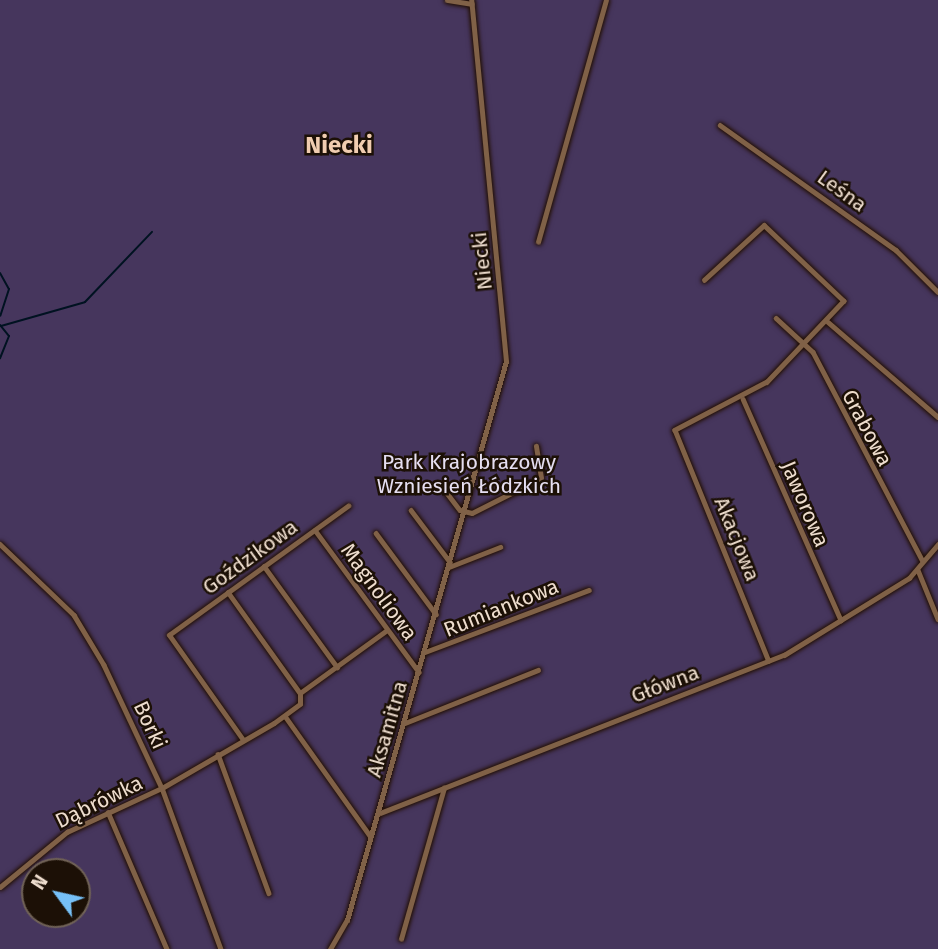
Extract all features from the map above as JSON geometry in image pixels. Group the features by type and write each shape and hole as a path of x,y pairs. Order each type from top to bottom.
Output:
{"street":[{"path":"447,0 471,2"},
{"path":"538,242 606,0"},
{"name":"Niecki","path":"464,513 507,352 471,2"},
{"name":"Leśna","path":"720,125 896,250 938,292"},
{"path":"704,280 751,230 766,226 842,293 844,301 828,322 743,399"},
{"name":"Grabowa","path":"776,318 806,344 922,560"},
{"path":"828,322 938,417"},
{"name":"Akacjowa","path":"743,399 675,430 769,661"},
{"name":"Jaworowa","path":"743,399 841,620"},
{"path":"441,485 464,513 541,478 536,446"},
{"name":"Goździkowa","path":"243,740 169,635 348,506"},
{"path":"411,510 449,564 500,547"},
{"name":"Aksamitna","path":"330,949 347,920 464,513"},
{"name":"Magnoliowa","path":"315,530 419,672"},
{"path":"376,533 436,614"},
{"name":"Borki","path":"0,544 74,615 162,788 221,949"},
{"path":"938,544 922,560 918,570 938,619"},
{"path":"264,566 337,667"},
{"name":"Główna","path":"378,814 769,661 841,620 918,570"},
{"name":"Rumiankowa","path":"425,652 589,590"},
{"path":"228,592 300,693 300,704 285,716 372,838"},
{"path":"300,693 387,630"},
{"path":"405,723 538,670"},
{"name":"Dąbrówka","path":"0,887 67,832 162,788 285,716"},
{"path":"218,754 268,893"},
{"path":"401,939 444,787"},
{"path":"108,812 167,949"}],"green space":[{"name":"Park Krajobrazowy Wzniesień Łódzkich","path":"0,0 938,0 938,949 0,949"}],"waterway":[{"path":"1,326 85,302 152,232"},
{"path":"0,273 9,289 0,316"},
{"path":"0,325 9,336 0,358"}],"district":[{"name":"Niecki","path":"339,146"}]}
